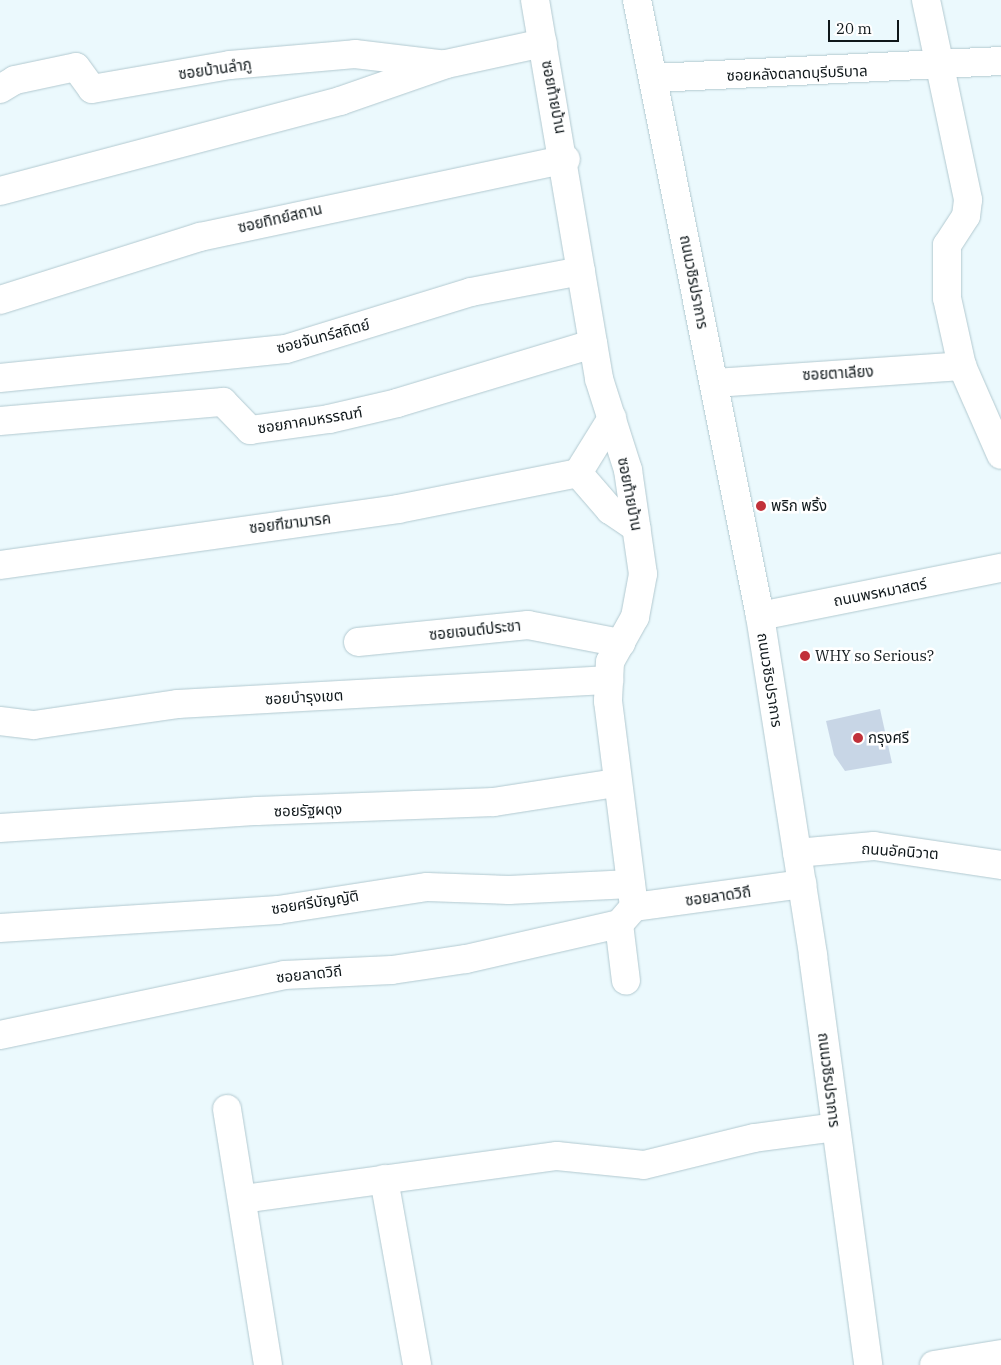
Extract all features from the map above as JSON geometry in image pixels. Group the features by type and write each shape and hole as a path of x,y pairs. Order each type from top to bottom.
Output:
{"street":[{"name":"ซอยท้ายบ้าน","path":"535,0 566,160 593,344 628,470 643,574 635,617 610,662 609,680 616,783 628,905 626,981"},
{"name":"ถนนวชิรปราการ","path":"637,0 760,616 802,884 868,1365"},
{"path":"926,0 968,200 966,216 947,245 943,268 962,366 1001,455"},
{"name":"ซอยบ้านลำภู","path":"0,191 340,101 446,64 543,42"},
{"name":"ซอยบ้านลำภู","path":"0,89 15,80 76,67 92,89 230,65 355,54 446,64"},
{"name":"ซอยหลังตลาดบุรีบริบาล","path":"654,78 939,67 1001,61"},
{"name":"ซอยทิทย์สถาน","path":"0,300 200,237 566,160"},
{"name":"ซอยจันทร์สถิตย์","path":"0,378 286,349 471,292 581,271"},
{"name":"ซอยภาคมหรรณฑ์","path":"0,421 223,402 250,430 329,419 397,403 593,344"},
{"name":"ซอยตาเลียง","path":"714,383 962,366"},
{"path":"612,418 578,472 610,510 637,528"},
{"name":"ซอยฑีฆามารค","path":"0,564 398,509 578,472"},
{"name":"ถนนพรหมาสตร์","path":"760,616 1001,568"},
{"name":"ซอยเจนต์ประชา","path":"358,642 528,625 621,643"},
{"name":"ซอยบำรุงเขต","path":"0,720 34,725 178,704 609,680"},
{"name":"ซอยรัฐผดุง","path":"0,828 257,811 494,802 616,783"},
{"name":"ถนนอัคนิวาต","path":"797,853 874,846 1001,865"},
{"name":"ซอยลาดวิถี","path":"0,1036 284,975 392,970 466,959 628,905 802,884"},
{"name":"ซอยศรีบัญญัติ","path":"0,928 278,910 427,888 508,890 628,905"},
{"path":"228,1109 268,1365"},
{"path":"243,1199 557,1156 644,1165 754,1138 835,1127"},
{"path":"384,1179 417,1365"},
{"path":"934,1365 1001,1354"}],"building":[{"name":"กรุงศรี","path":"880,709 892,763 845,771 834,755 826,721"}],"place":[{"name":"พริก พริ้ง","path":"761,506"},
{"name":"WHY so Serious?","path":"805,656"},
{"name":"กรุงศรี","path":"858,738"}]}
